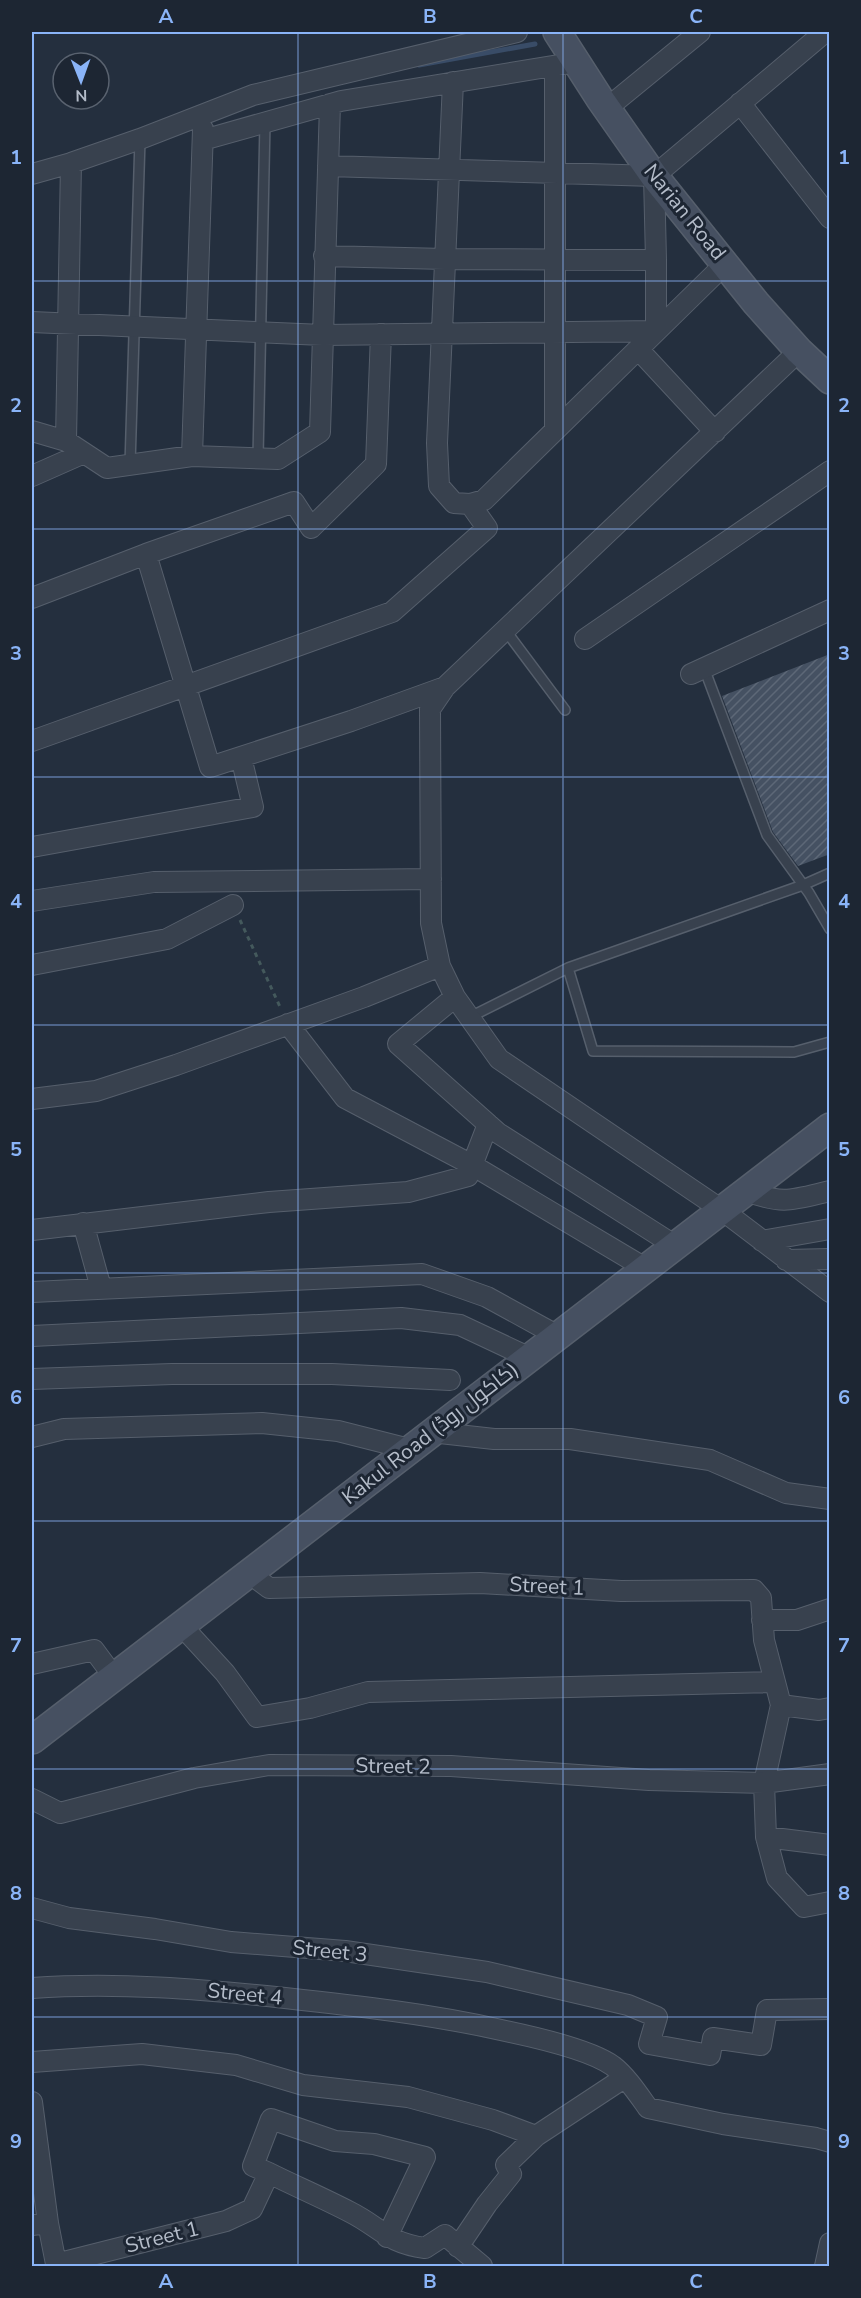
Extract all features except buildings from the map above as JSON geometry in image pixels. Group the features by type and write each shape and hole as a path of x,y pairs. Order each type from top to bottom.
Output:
{"main road":[{"name":"Narian Road","path":"557,32 566,64 606,109 654,176 756,303 799,351 830,380"},
{"name":"Kakul Road (کاکول روڈ)","path":"32,1740 830,1126"}],"street":[{"path":"32,174 140,139 253,95 517,32"},
{"path":"606,109 700,32"},
{"path":"328,166 654,176 825,32"},
{"path":"203,140 330,104 566,64 554,172 555,430"},
{"path":"453,82 437,443 439,486 454,503 470,504 484,500 726,263"},
{"path":"740,103 830,218"},
{"path":"32,431 66,441 107,468 192,456 278,459 320,432 330,104"},
{"path":"192,456 204,113"},
{"path":"66,441 71,163"},
{"path":"654,176 656,331"},
{"path":"324,256 656,260"},
{"path":"32,322 323,335 656,331"},
{"path":"32,597 294,502 311,528 376,464 381,334"},
{"path":"638,348 715,432"},
{"path":"799,351 445,687 430,709 431,923 440,966 455,997 499,1059 722,1210 830,1292"},
{"path":"32,476 84,453"},
{"path":"585,639 830,471"},
{"path":"32,741 392,612 487,528 470,504"},
{"path":"146,554 210,767 351,721 445,687"},
{"path":"698,671 830,610"},
{"path":"32,847 253,807 240,757"},
{"path":"32,901 154,882 430,879"},
{"path":"32,965 166,939 233,905"},
{"path":"32,1099 96,1091 176,1065 440,966"},
{"path":"455,997 398,1044 498,1133 674,1245"},
{"path":"288,1024 345,1098 472,1165 645,1268"},
{"path":"32,1230 269,1202 408,1192 468,1176 488,1124"},
{"path":"746,1191 769,1200 780,1201 830,1191"},
{"path":"83,1223 101,1288"},
{"path":"762,1241 830,1229"},
{"path":"786,1260 830,1259"},
{"path":"32,1292 422,1274 487,1297 558,1336"},
{"path":"32,1336 401,1318 460,1325 528,1357"},
{"path":"32,1379 172,1374 332,1374 450,1380"},
{"path":"32,1437 64,1429 262,1423 338,1431 409,1449"},
{"path":"431,1432 494,1439 570,1439 672,1453 710,1460 786,1493 830,1499"},
{"name":"Street 1","path":"249,1574 269,1588 480,1583 621,1591 754,1590 761,1598 764,1640 781,1705"},
{"path":"762,1620 797,1620 830,1609"},
{"path":"181,1625 225,1673 257,1717 310,1708 368,1692 774,1682"},
{"path":"32,1664 94,1650 114,1677"},
{"path":"830,1708 819,1710 781,1705 764,1783 765,1838 777,1878 804,1907 830,1902"},
{"name":"Street 2","path":"32,1800 60,1814 194,1778 269,1765 451,1766 649,1780 764,1783 830,1774"},
{"path":"765,1838 830,1845"},
{"name":"Street 3","path":"32,1908 69,1918 231,1942 345,1951 487,1972 628,2005 657,2017 649,2044 710,2055 713,2038 760,2045 767,2010 830,2009"},
{"name":"Street 4","path":"32,1988 71,1985 180,1987 351,2005 458,2020 530,2036 585,2053 613,2066 648,2108 723,2124 830,2142"},
{"path":"32,2062 142,2054 236,2065 303,2085 408,2097 493,2120 536,2136"},
{"path":"459,2247 487,2204 511,2174 506,2165 536,2136 624,2078"},
{"path":"32,2102 40,2224"},
{"path":"387,2237 425,2157 374,2144 335,2141 271,2119 253,2166 352,2213 387,2237 399,2243 425,2248 445,2235 482,2266"},
{"name":"Street 1","path":"40,2224 56,2264 226,2221 252,2209 269,2173"},
{"path":"825,2266 830,2243"}],"lane":[{"path":"258,458 265,122"},
{"path":"130,465 140,139"},
{"path":"506,630 565,710"},
{"path":"698,671 767,835 803,885 830,929"},
{"path":"470,1017 568,968 803,885 830,873"},
{"path":"568,968 593,1051 794,1052 830,1042"}],"path":[{"path":"233,905 288,1024"}],"waterway":[{"path":"419,65 535,44"}]}
